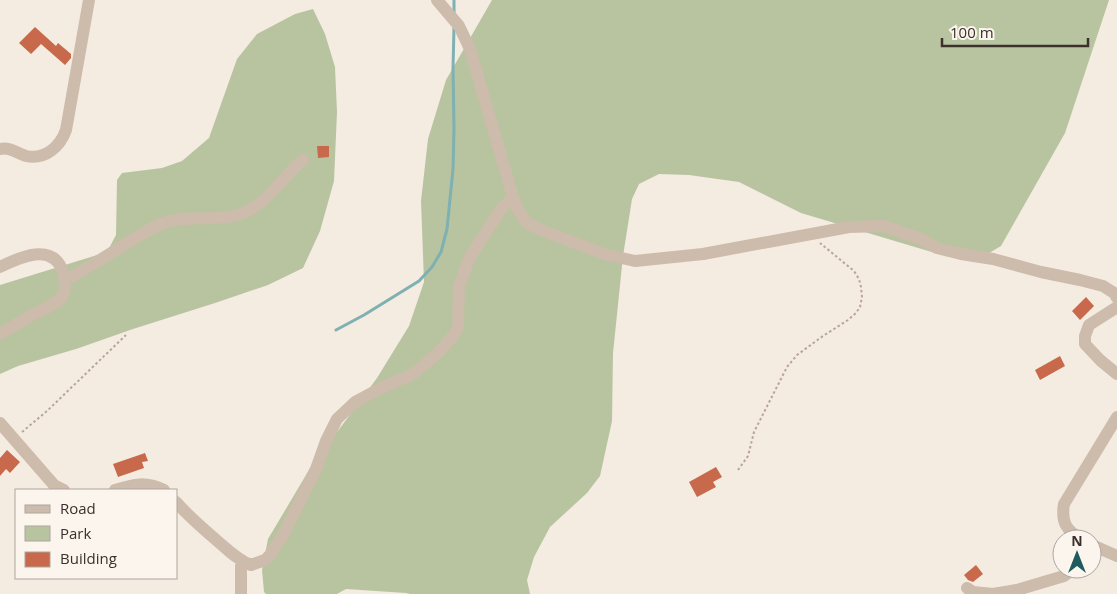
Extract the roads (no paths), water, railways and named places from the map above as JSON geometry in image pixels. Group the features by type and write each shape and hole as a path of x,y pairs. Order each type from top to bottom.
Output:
{"street":[{"path":"0,149 9,148 24,155 43,155 62,140 66,130 89,0"},
{"path":"437,0 450,13 459,26 470,49 518,210 527,222 539,229 604,254 635,261 703,254 849,227 884,226 921,239 937,248 993,259 1103,286 1114,293 1117,298"},
{"path":"64,279 73,276 144,233 167,222 229,216 245,212 262,200 303,160"},
{"path":"178,504 211,537 242,561 251,565 264,560 270,555 288,526 316,469 337,419 355,402 413,374 437,354 458,328 459,286 469,259 502,209 513,197"},
{"path":"0,268 22,257 31,255 48,256 56,259 64,273 65,289 63,296 56,303 0,334"},
{"path":"1117,307 1089,324 1085,336 1085,344 1117,374"},
{"path":"1068,529 1062,513 1064,504 1117,417"},
{"path":"0,422 54,485 62,489"},
{"path":"119,489 141,484 151,484 162,489"},
{"path":"1102,549 1117,556"},
{"path":"241,594 242,561"},
{"path":"967,588 973,592 993,594 1017,590 1054,579"}],"waterway":[{"path":"454,0 454,13"},
{"path":"336,330 419,281 432,267 441,252 447,229 453,169 454,27"}]}
